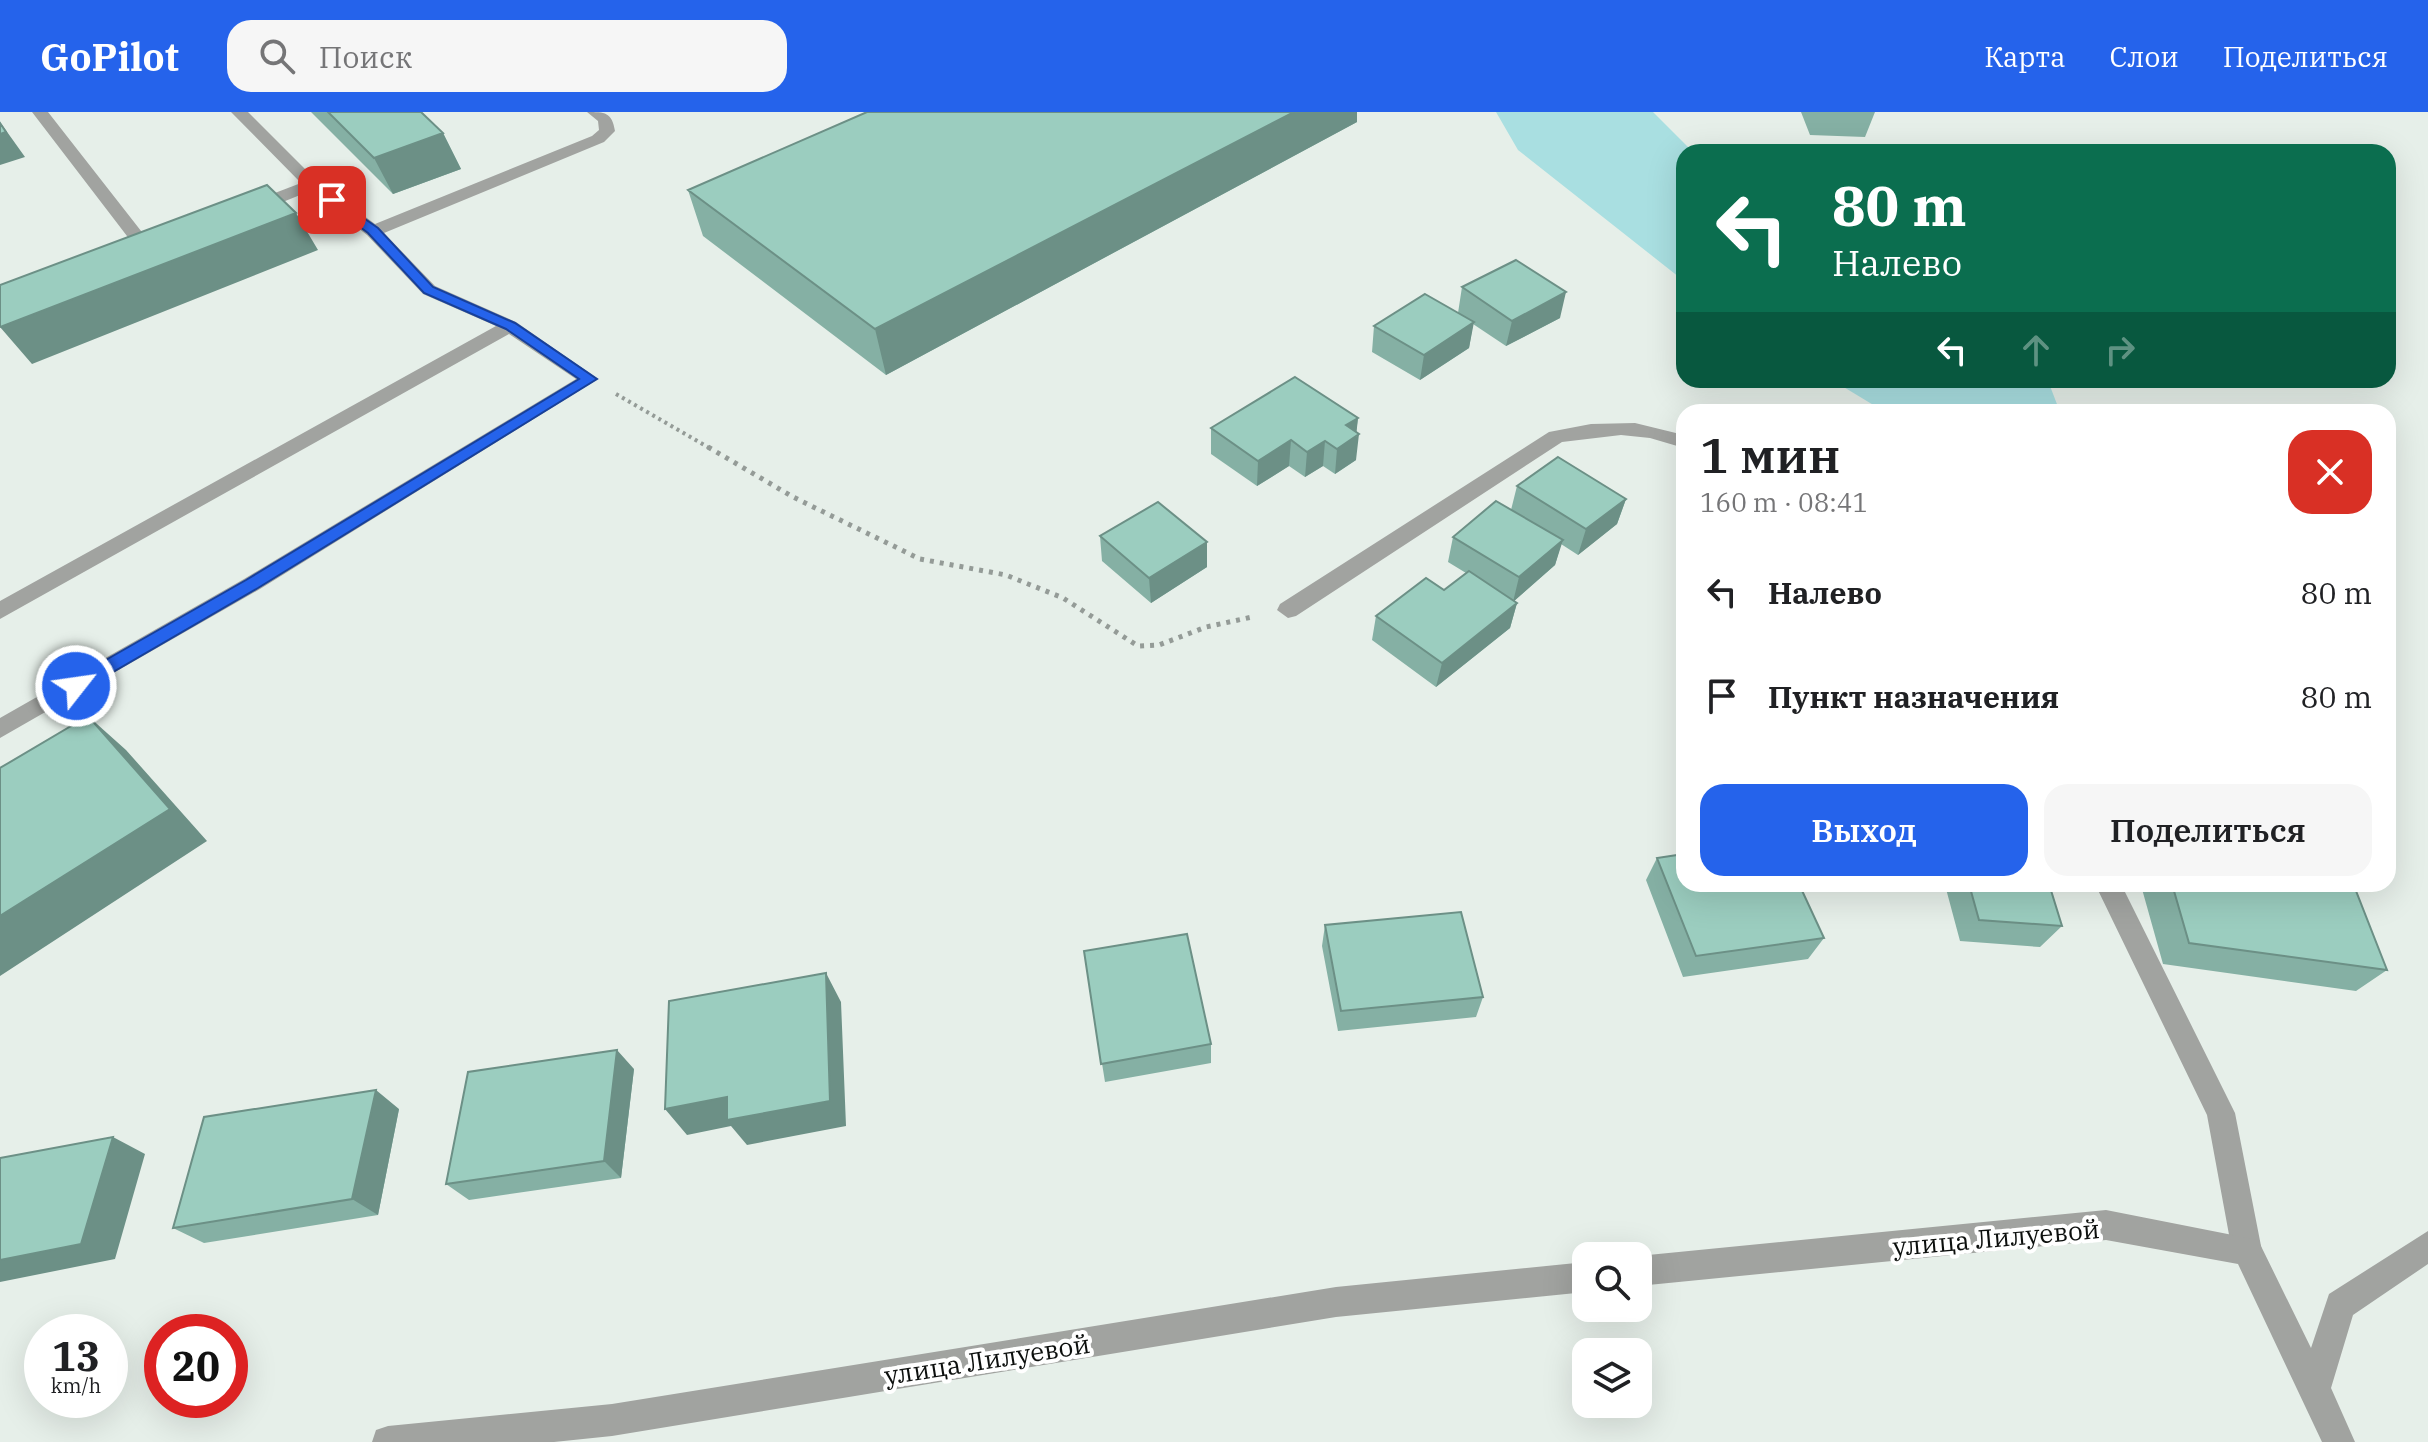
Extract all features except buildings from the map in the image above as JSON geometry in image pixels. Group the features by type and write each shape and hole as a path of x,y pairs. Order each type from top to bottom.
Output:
{"street":[{"path":"40,112 146,249"},
{"path":"0,729 252,584 589,379 510,326 429,290 373,231 312,185 239,112"},
{"path":"373,231 598,139 607,131 605,119 595,112"},
{"path":"229,217 312,185"},
{"path":"0,611 510,326"},
{"path":"1288,610 1556,437 1607,426 1651,429 1676,439"},
{"path":"2112,892 2221,1113 2247,1251 2339,1442"},
{"name":"улица Лилуевой","path":"1652,1270 2106,1225 2247,1251"},
{"path":"2315,1389 2340,1305 2428,1246"},
{"name":"улица Лилуевой","path":"388,1442 612,1431 1336,1302 1572,1278"}],"path":[{"path":"589,379 793,497 920,559 1006,575 1063,598 1138,646 1159,645 1206,627 1288,610"}],"water":[{"path":"1496,112 1653,112 1685,144 1676,144 1676,275 1518,150"},
{"path":"1845,388 2051,388 2057,404 1872,404"}],"route":[{"path":"76,686 252,584 589,379 549,349 510,326 429,290 373,231 332,200"}]}
